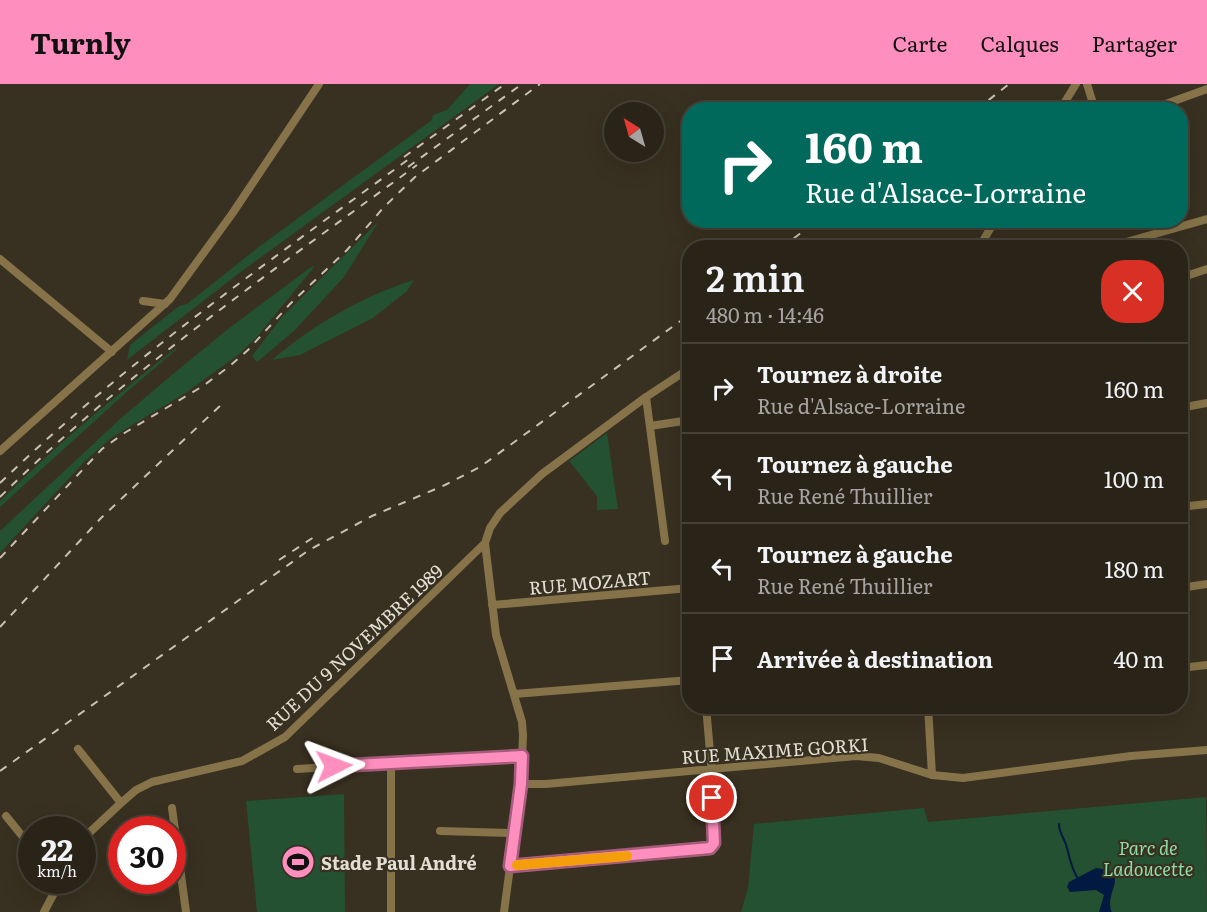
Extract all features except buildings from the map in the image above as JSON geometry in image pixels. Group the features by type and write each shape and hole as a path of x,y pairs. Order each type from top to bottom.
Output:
{"street":[{"path":"0,451 165,304 188,276 319,84"},
{"path":"1065,102 1076,84"},
{"path":"1087,84 1093,102"},
{"path":"1171,102 1207,89"},
{"path":"1188,224 1207,219"},
{"path":"1133,240 1175,228"},
{"path":"0,259 112,352"},
{"path":"1188,275 1207,269"},
{"path":"143,301 165,304"},
{"path":"504,912 521,784 523,728 496,635 485,543 495,520 542,474 682,373"},
{"path":"646,397 665,541"},
{"path":"1188,407 1207,403"},
{"path":"650,426 682,421"},
{"path":"1188,506 1207,504"},
{"name":"RUE DU 9 NOVEMBRE 1989","path":"96,826 136,790 152,782 242,760 285,736 485,543"},
{"path":"1188,587 1207,584"},
{"name":"RUE MOZART","path":"492,605 682,589"},
{"path":"1188,667 1207,665"},
{"path":"514,694 682,681"},
{"path":"510,866 710,848 714,843 707,714"},
{"path":"928,714 932,775"},
{"path":"78,749 120,803"},
{"name":"RUE MAXIME GORKI","path":"521,784 546,784 867,756 932,775 963,778 1131,756 1207,750"},
{"path":"297,769 522,756"},
{"path":"391,763 391,912"},
{"path":"172,808 186,912"},
{"path":"6,816 18,831"},
{"path":"440,831 513,833"},
{"path":"44,912 54,894"}],"green space":[{"path":"470,84 499,84 238,274 127,360 130,345 179,306 187,304 260,246 432,120 433,115 447,110"},
{"path":"379,221 344,277 294,331 257,362 252,356 282,317"},
{"path":"315,266 256,338 238,355 187,392 111,438 84,462 0,553 0,531 120,419 228,329"},
{"path":"414,280 407,291 373,318 300,355 272,360 321,323 357,303"},
{"path":"176,348 0,507 0,501 64,441"},
{"path":"607,433 618,509 597,510 597,496 569,461"},
{"name":"Stade Paul André","path":"344,794 345,912 257,912 246,801"},
{"name":"Parc de Ladoucette","path":"1206,797 1207,912 741,912 748,888 754,824 924,808 928,822"}],"water":[{"path":"1096,868 1113,874 1115,879 1110,905 1112,912 1099,912 1104,895 1096,890 1070,892 1067,887 1069,882"}],"waterway":[{"path":"1059,824 1077,877"}],"railway":[{"path":"404,157 505,84"},
{"path":"408,167 522,84"},
{"path":"0,558 102,449 203,386 231,365 347,250 384,207 415,177 540,84"},
{"path":"986,102 1009,84"},
{"path":"0,483 48,438 149,353 253,273 413,156"},
{"path":"0,497 49,451 150,364 417,165"},
{"path":"792,240 807,228"},
{"path":"0,771 309,550 372,516 445,485 480,467 682,320"},
{"path":"0,627 101,518 223,403"},
{"path":"279,560 314,537"}],"slow traffic":[{"path":"517,865 627,856"}],"place":[{"name":"Stade Paul André","path":"298,862"}],"route":[{"path":"334,766 522,756 521,784 510,866 710,848 714,843 712,798"}]}
